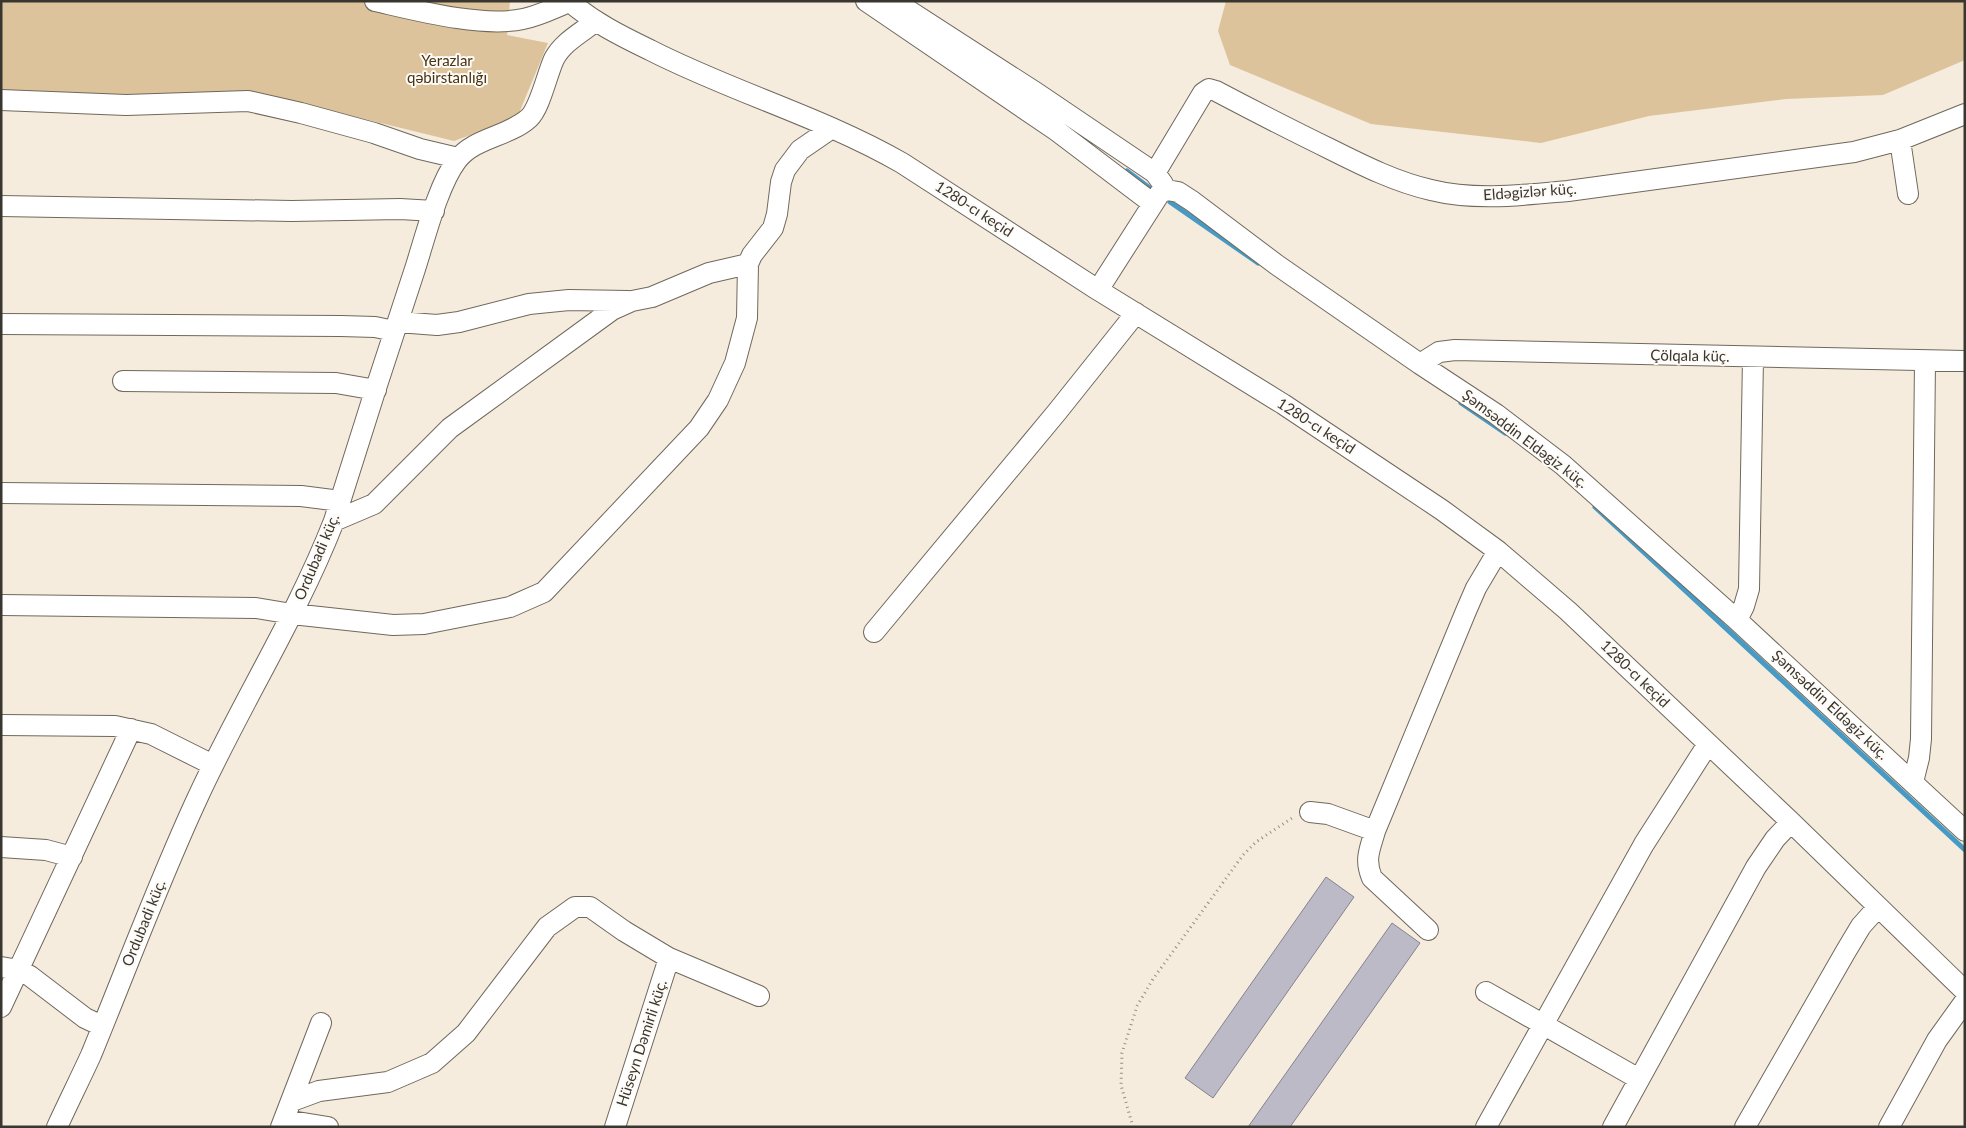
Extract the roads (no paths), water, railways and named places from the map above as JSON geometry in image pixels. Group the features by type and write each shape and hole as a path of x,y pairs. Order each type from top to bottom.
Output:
{"street":[{"path":"374,1 447,16 493,20 520,20 539,15 569,2"},
{"path":"866,1 1057,131 1152,203"},
{"path":"894,1 1035,92 1155,173 1167,190 1160,193 1152,203 1098,290"},
{"name":"1280-cı keçid","path":"569,2 596,21 678,65 874,146 1098,290 1283,404 1442,510 1498,552 1568,611 1791,822 1965,991"},
{"name":"Ordubadi küç.","path":"57,1127 102,1026 173,854 213,765 277,646 322,552 334,521 434,211 449,173 458,158 471,147 518,125 530,117 554,59 564,46 596,21"},
{"name":"Eldəgizlər küç.","path":"1155,173 1203,93 1209,90 1216,91 1370,169 1402,182 1432,190 1469,196 1522,195 1568,191 1854,152 1900,140 1965,114"},
{"path":"1,100 126,105 248,101 301,112 374,133 420,149 458,158"},
{"path":"1,605 256,608 292,614 393,625 424,624 510,608 544,592 699,428 718,400 734,363 747,318 748,264 752,255 773,228 785,170 800,150 832,128"},
{"path":"1900,140 1908,194"},
{"name":"Şəmsəddin Eldəgiz küç.","path":"1167,190 1178,192 1192,201 1277,265 1496,414 1563,465 1738,620 1965,831"},
{"path":"1,206 292,211 400,209 434,211"},
{"path":"334,521 374,504 402,473 450,428 612,310 652,297 709,273 748,264"},
{"path":"1,324 396,327 459,322 529,304 569,300 632,302"},
{"path":"874,632 1057,412 1136,313"},
{"name":"Çölqala küç.","path":"1420,364 1438,352 1455,350 1753,358 1965,361"},
{"path":"1738,620 1749,589 1753,358"},
{"path":"1912,782 1920,758 1921,739 1925,361"},
{"path":"123,381 336,383 376,390"},
{"path":"1,493 301,496 340,501"},
{"path":"1428,930 1372,878 1367,866 1368,855 1375,831 1466,611 1476,588 1498,552"},
{"path":"1,725 115,726 131,729 151,734 213,765"},
{"path":"1,1007 10,969 72,857 131,729"},
{"path":"1486,1127 1644,844 1708,744"},
{"path":"1310,812 1328,814 1375,831"},
{"path":"1612,1127 1756,867 1775,839 1791,822"},
{"path":"1,847 46,850 72,857"},
{"path":"1745,1127 1861,926 1878,906"},
{"path":"286,1116 319,1091 388,1082 432,1062 466,1033 547,927 575,907 590,907 624,931 669,958 759,996"},
{"name":"Hüseyn Dəmirli küç.","path":"615,1127 669,958"},
{"path":"10,969 30,976 85,1018 102,1026"},
{"path":"1486,992 1544,1023 1639,1079"},
{"path":"1889,1127 1937,1040 1965,1001"},
{"path":"286,1116 321,1023"},
{"path":"286,1116 328,1127"}],"waterway":[{"path":"1127,171 1151,189"},
{"path":"1170,202 1258,263"},
{"path":"1461,403 1505,433"},
{"path":"1595,507 1965,850"}],"park label":[{"name":"Yerazlar qəbirstanlığı","path":"447,70"}]}
